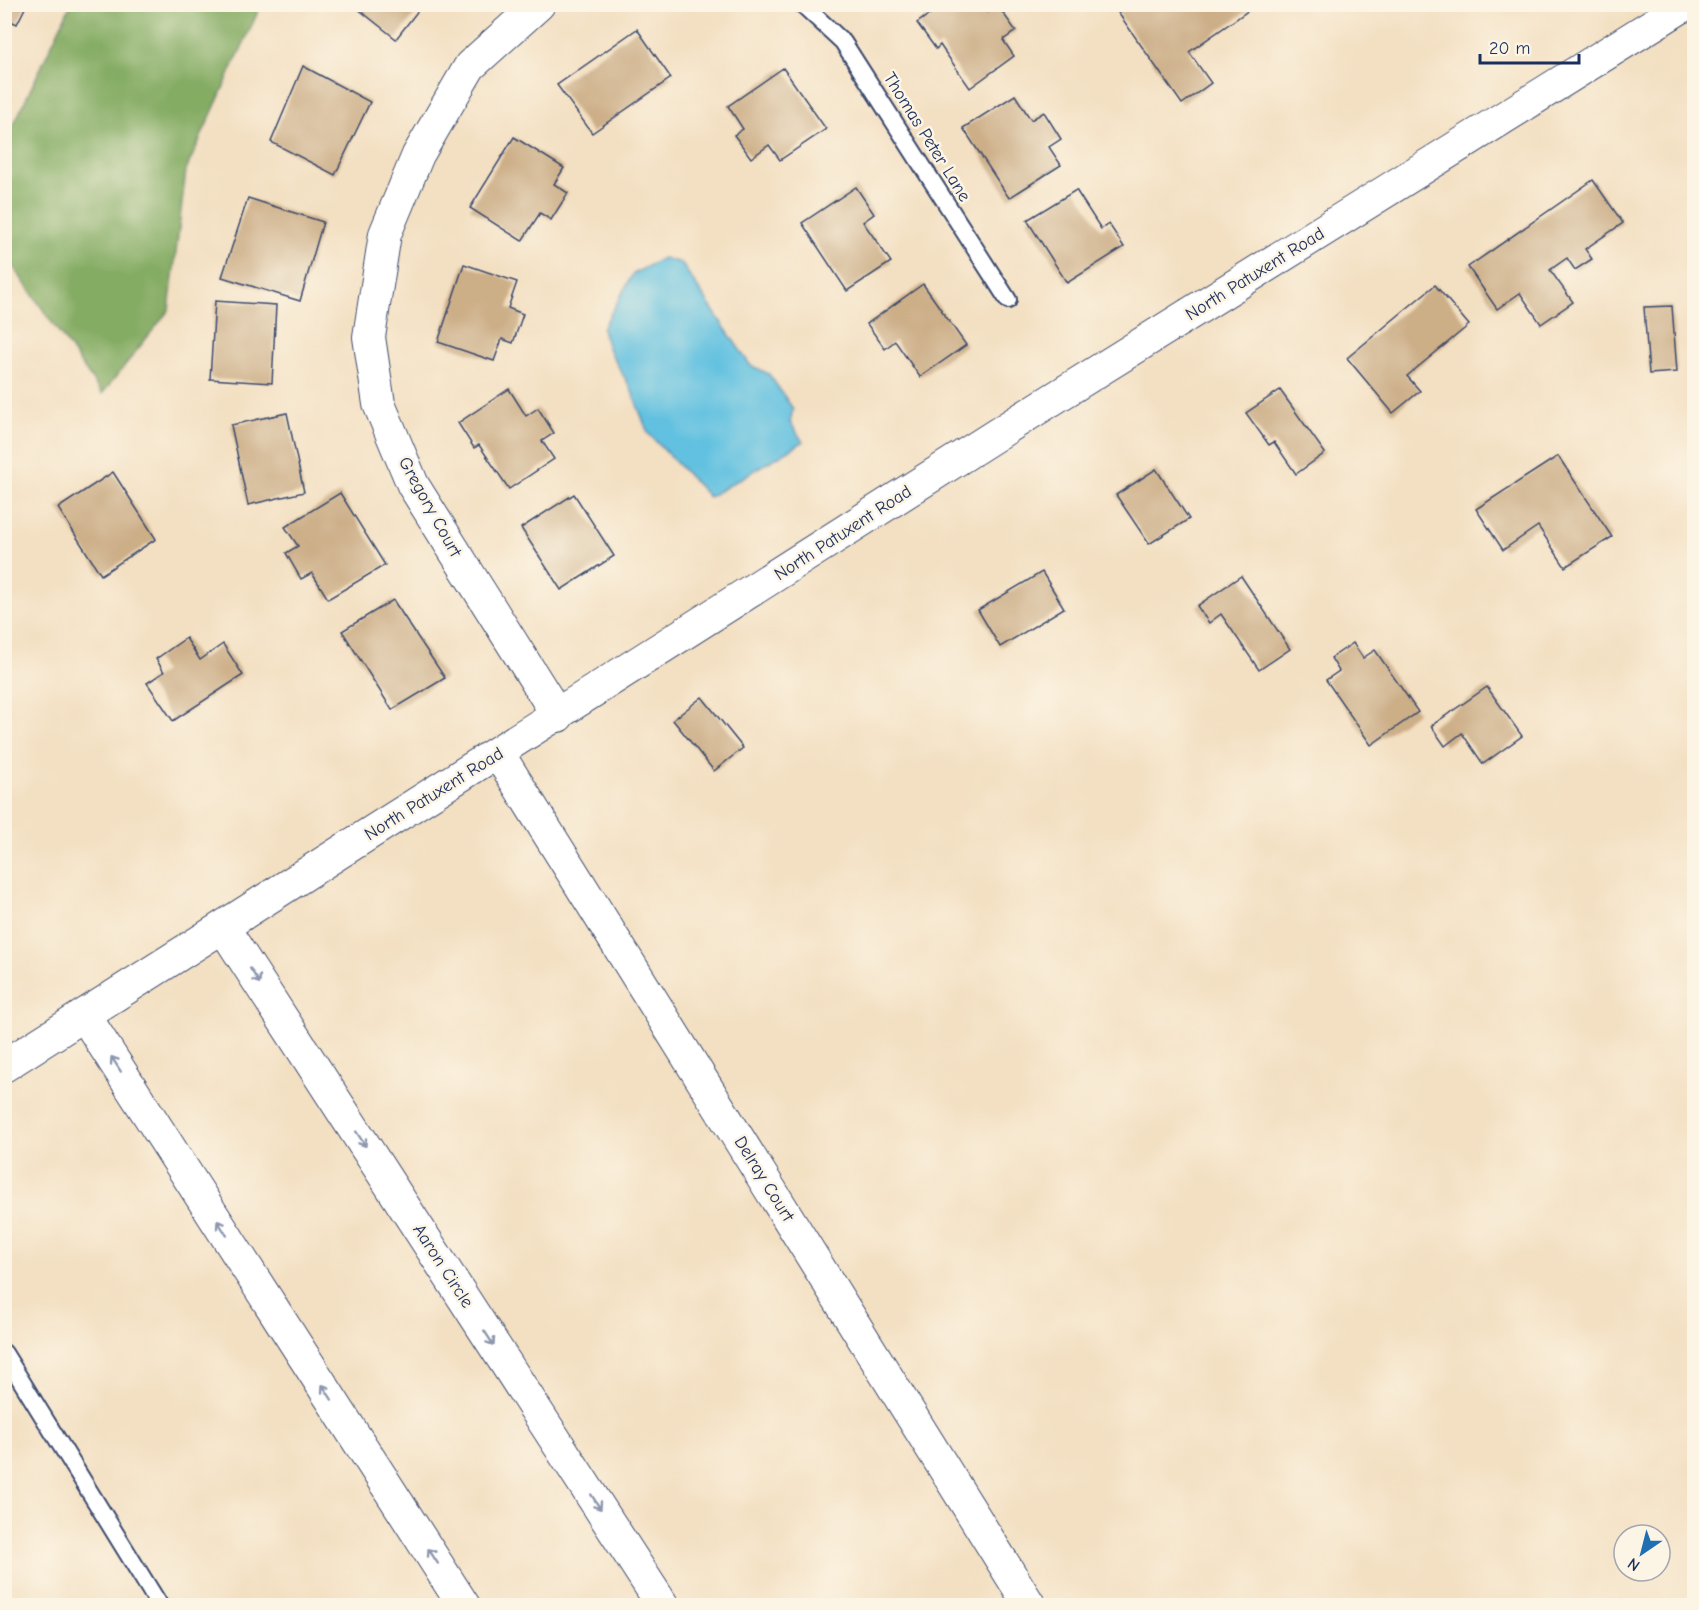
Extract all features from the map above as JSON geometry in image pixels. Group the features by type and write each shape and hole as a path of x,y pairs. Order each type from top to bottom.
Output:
{"street":[{"name":"Gregory Court","path":"539,4 470,66 418,155 385,234 369,337 379,404 413,485 558,716"},
{"name":"North Patuxent Road","path":"4,1066 558,716 1021,419 1686,4"},
{"name":"Delray Court","path":"498,753 1029,1605"},
{"name":"Aaron Circle","path":"223,927 663,1605"},
{"path":"85,1016 464,1605"}],"lane":[{"name":"Thomas Peter Lane","path":"802,4 843,42 1008,300"},
{"path":"4,1353 160,1605"}],"green space":[{"path":"71,4 261,5 186,170 169,310 102,394 5,255 5,143"}],"water":[{"path":"663,258 681,263 750,365 769,374 793,409 790,422 803,442 709,497 648,433 631,389 608,348 602,329 633,274"}],"building":[{"path":"4,4 27,4 17,24 4,18"},
{"path":"352,4 423,4 396,39"},
{"path":"1112,4 1245,4 1249,10 1189,52 1211,83 1182,104"},
{"path":"943,5 983,5 988,12 998,6 1016,31 1003,40 1014,56 970,88 940,45 936,49 917,23"},
{"path":"637,29 671,78 592,133 557,85"},
{"path":"303,66 370,102 335,175 271,142"},
{"path":"783,68 826,129 780,160 769,145 751,158 734,135 743,129 728,106"},
{"path":"1015,95 1031,120 1044,112 1061,139 1049,147 1061,165 1009,198 963,128"},
{"path":"514,137 564,168 554,184 568,193 551,220 540,213 522,241 470,208"},
{"path":"1593,180 1623,223 1585,249 1592,259 1575,270 1567,258 1550,270 1573,302 1541,324 1520,293 1497,309 1468,267"},
{"path":"856,187 874,214 863,222 891,262 847,291 802,223"},
{"path":"1076,190 1101,229 1109,224 1124,247 1067,283 1027,220"},
{"path":"248,198 323,222 300,301 222,277"},
{"path":"464,264 517,282 508,308 523,314 513,343 502,339 494,361 438,342"},
{"path":"923,284 966,345 920,377 895,341 885,349 867,324"},
{"path":"1435,285 1469,325 1407,376 1420,391 1393,413 1347,358"},
{"path":"215,301 276,305 272,383 210,379"},
{"path":"1672,306 1677,372 1649,374 1644,307"},
{"path":"509,389 526,416 538,408 554,433 542,441 554,459 509,489 479,445 474,448 458,423"},
{"path":"1280,390 1325,453 1296,474 1274,442 1269,445 1246,413"},
{"path":"287,413 304,492 248,505 231,425"},
{"path":"1558,456 1612,537 1565,567 1538,526 1503,550 1476,509"},
{"path":"1156,469 1189,519 1149,544 1116,495"},
{"path":"113,472 156,539 101,575 58,508"},
{"path":"340,493 385,565 328,599 312,573 301,579 286,553 298,546 285,527"},
{"path":"574,494 614,556 561,590 521,528"},
{"path":"1042,572 1064,608 1000,647 978,610"},
{"path":"1241,576 1290,649 1259,670 1221,614 1209,623 1197,606"},
{"path":"393,600 445,678 392,710 342,631"},
{"path":"186,638 200,660 223,644 243,675 173,721 147,683 164,672 156,659"},
{"path":"1353,643 1363,658 1375,650 1418,712 1371,745 1326,680 1339,671 1331,658"},
{"path":"1487,687 1522,736 1483,764 1462,733 1445,746 1431,726"},
{"path":"702,697 743,748 714,771 673,720"}]}
